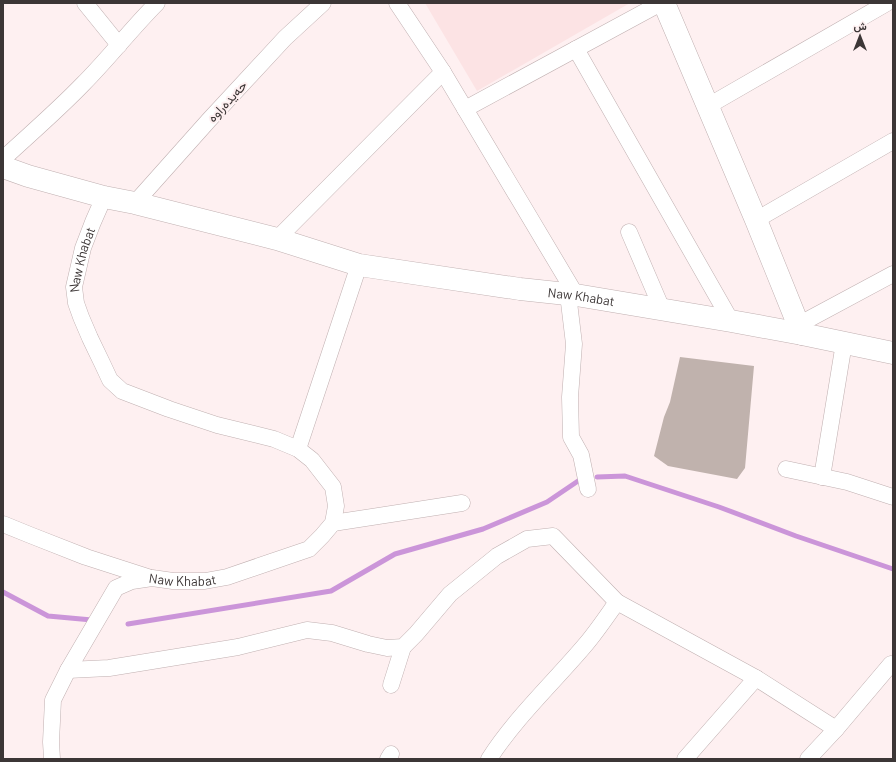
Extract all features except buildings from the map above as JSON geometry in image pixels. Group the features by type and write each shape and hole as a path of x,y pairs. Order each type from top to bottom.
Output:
{"street":[{"path":"85,3 119,46"},
{"path":"3,159 83,84 157,3"},
{"name":"حەیدەراوە","path":"135,203 285,38 323,3"},
{"path":"397,3 443,72 572,295 574,344 570,397 571,437 581,455 588,489"},
{"path":"465,109 663,3 756,220 800,330 893,274"},
{"path":"708,106 887,3"},
{"path":"576,49 732,321"},
{"path":"277,239 443,72"},
{"path":"756,220 893,141"},
{"path":"3,167 28,176 104,197"},
{"name":"Naw Khabat","path":"52,759 51,742 53,700 68,670 116,588 132,581 152,578 173,581 205,581 227,577 309,549 333,523 336,506 333,487 312,460 298,449 274,439 217,425 122,391 110,380 81,318 76,303 74,287 83,248 104,197 135,203 277,239 359,265 520,289 572,295 732,321 800,330 844,343 893,354"},
{"path":"629,232 662,309"},
{"path":"298,449 359,265"},
{"path":"822,478 844,343"},
{"path":"786,469 822,478 848,482 893,496"},
{"path":"333,523 462,503"},
{"path":"3,524 86,557 152,578"},
{"path":"391,685 404,647 450,594 498,556 527,539 553,536 617,602 756,678 836,729"},
{"path":"489,759 510,729 586,643 617,602"},
{"path":"68,670 109,668 238,647 307,630 332,633 387,648 404,647"},
{"path":"808,759 836,729 891,664"},
{"path":"685,759 756,678"}],"shaded area":[{"path":"425,3 630,3 477,91"}],"waterway":[{"path":"597,477 625,476 719,507 796,536 893,569"},
{"path":"128,624 331,591 395,554 483,529 547,502 581,479"},
{"path":"3,592 48,616 92,620"}]}
